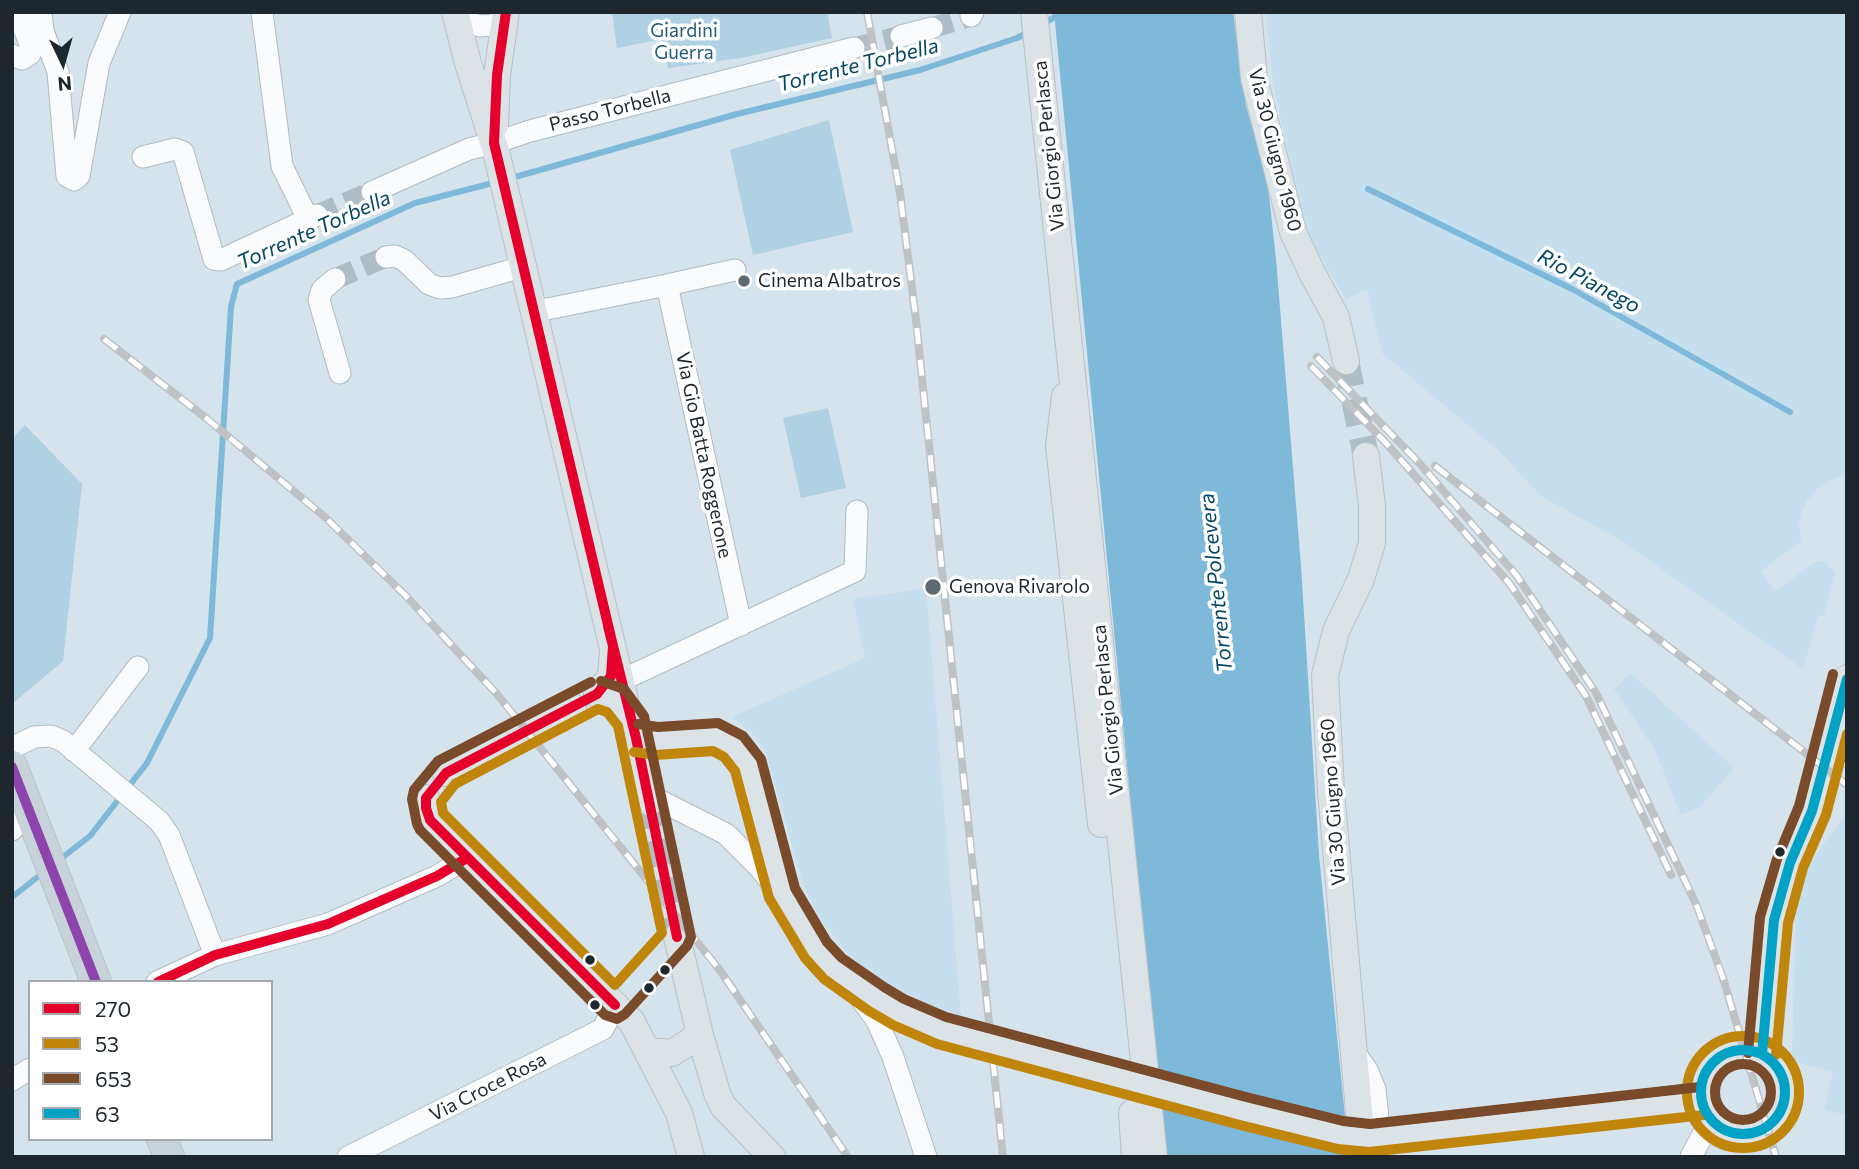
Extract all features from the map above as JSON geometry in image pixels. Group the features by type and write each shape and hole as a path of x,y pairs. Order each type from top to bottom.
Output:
{"highway":[{"path":"12,766 95,980"}],"main road":[{"path":"457,12 468,63 495,147 532,312 634,729 648,798"},
{"name":"Via Giorgio Perlasca","path":"1034,12 1154,1157"},
{"name":"Via 30 Giugno 1960","path":"1248,12 1255,78 1293,232 1336,317 1346,361"},
{"path":"495,147 497,75 506,14"},
{"path":"1070,346 1059,446 1130,1081 1135,1157"},
{"name":"Via 30 Giugno 1960","path":"1363,1157 1331,791 1325,674 1336,632 1361,579 1372,543 1372,506 1366,456"},
{"path":"613,646 611,676 597,694 615,700 634,729 657,741 716,737 733,746 748,764 782,893 816,950 833,969 898,1012 941,1030 1130,1081 1317,1129 1370,1138 1699,1108 1736,1145 1747,1134 1760,1131 1771,1124 1780,1114 1785,1101 1782,1075 1774,1063 1762,1054 1748,1050 1733,1051 1720,1057 1709,1067 1702,1080 1699,1108"},
{"path":"1762,1054 1774,920 1790,863 1838,754 1847,678"},
{"path":"446,774 573,707"},
{"path":"426,798 430,820 632,1022 681,1118 691,1157"},
{"path":"677,937 700,1035 720,1100"},
{"path":"648,1051 672,1053 700,1035"},
{"path":"681,1118 692,1097 707,1091 720,1100 772,1157"}],"street":[{"path":"12,55 22,60 32,49 21,12"},
{"path":"41,12 43,32 58,72 67,176 74,180 79,176 100,63 120,12"},
{"path":"144,157 174,149 183,152 214,259 221,260 313,217 282,166 262,12"},
{"path":"457,12 468,22 480,26 494,25 506,14"},
{"name":"Passo Torbella","path":"372,192 469,149 495,147 530,131 853,48"},
{"path":"468,63 476,59 485,60 497,75"},
{"path":"386,257 395,256 404,260 429,284 440,288 522,267"},
{"path":"532,312 736,270"},
{"path":"335,279 322,290 319,300 340,373"},
{"name":"Via Gio Batta Roggerone","path":"667,285 741,625"},
{"path":"622,680 855,571 857,511"},
{"path":"80,752 138,667"},
{"path":"12,748 34,737 51,736 63,741 80,752 149,812 169,835 215,954"},
{"path":"648,798 726,834 760,868 817,939 877,1021 893,1057 926,1157"},
{"path":"12,802 20,820 12,830"},
{"path":"161,980 215,954 328,924 437,876 467,858"},
{"name":"Via Croce Rosa","path":"348,1157 603,1029 614,1005"},
{"path":"1353,1050 1367,1070 1375,1089 1382,1157"},
{"path":"12,1080 28,1070"},
{"path":"1691,1157 1699,1108"}],"shaded area":[{"path":"1266,12 1847,12 1847,473 1817,489 1806,502 1801,514 1799,526 1802,540 1761,571 1775,591 1817,561 1824,561 1835,572 1824,615 1818,616 1803,669 1619,539 1542,497 1499,451 1382,353 1367,289 1346,299 1305,231 1273,84"},
{"path":"926,588 961,1016 917,1000 880,981 851,957 819,917 803,884 766,752 753,734 732,717 865,658 853,599"},
{"path":"1631,673 1734,768 1701,806 1681,815 1655,750 1614,689"},
{"path":"1847,812 1847,1115 1824,1110 1833,1072 1792,1061 1796,893 1805,870"}],"green space":[{"name":"Giardini Guerra","path":"612,12 827,12 832,38 741,58 668,68 663,39 617,48"},
{"path":"829,120 853,232 753,255 730,150"},
{"path":"828,408 846,488 801,498 783,418"},
{"path":"25,425 82,484 63,661 12,704 12,439"}],"water":[{"name":"Torrente Polcevera","path":"1054,12 1233,12 1246,106 1267,177 1276,259 1301,566 1319,855 1349,1157 1165,1157"}],"waterway":[{"name":"Torrente Torbella","path":"1042,25 1062,12"},
{"name":"Torrente Torbella","path":"508,179 737,114 920,70 1029,32"},
{"name":"Torrente Torbella","path":"58,861 90,836 147,763 210,638 231,307 237,284 415,203 497,182"},
{"name":"Rio Pianego","path":"1368,189 1572,289 1790,412"},
{"name":"Torrente Torbella","path":"12,897 44,872"}],"tunnel":[{"path":"932,28 971,16"},
{"path":"854,48 901,36"},
{"path":"317,215 372,192"},
{"path":"335,279 386,257"},
{"path":"1346,361 1366,456"},
{"path":"649,802 677,937"}],"railway":[{"path":"867,12 900,193 916,320 1003,1157"},
{"path":"104,339 206,418 326,518 406,596 496,693 719,969 848,1157"},
{"path":"1317,357 1421,465 1517,576 1596,693 1696,904 1723,978 1776,1157"},
{"path":"1311,366 1386,443 1509,583 1586,696 1671,875"},
{"path":"1435,466 1847,785"}],"transit line":[{"name":"270","path":"506,12 497,75 494,143 613,646 611,676 597,694 446,773 426,798 426,808 430,820 615,1005"},
{"name":"270","path":"608,626 636,738 677,937"},
{"name":"653","path":"1748,1053 1760,917 1777,859 1799,806 1833,674"},
{"name":"63","path":"1762,1054 1774,920 1790,863 1812,811 1847,679"},
{"name":"653","path":"591,682 438,761 414,790 412,799 420,830 605,1015 617,1019 625,1014 687,946 691,937 644,716 624,689 601,681"},
{"name":"53","path":"598,709 607,712 618,726 662,933 615,985 443,813 441,802 455,784 598,709"},
{"name":"653","path":"638,724 658,727 718,723 743,736 761,759 795,888 827,942 842,958 884,987 946,1017 1246,1097 1343,1121 1370,1124 1700,1087"},
{"name":"53","path":"1776,1055 1788,923 1803,868 1826,815 1847,734"},
{"name":"53","path":"634,752 656,755 713,751 724,757 735,771 769,898 805,958 824,979 869,1011 893,1025 937,1044 1240,1125 1338,1149 1369,1152 1704,1115"},
{"path":"12,767 95,980"},
{"name":"270","path":"162,980 215,955 328,924 437,876 467,858"},
{"name":"53","path":"1743,1036 1764,1040 1783,1052 1795,1071 1799,1092 1795,1113 1783,1132 1764,1144 1743,1148 1722,1144 1703,1132 1691,1113 1687,1092 1691,1071 1703,1052 1722,1040 1743,1036"},
{"name":"63","path":"1743,1050 1759,1053 1773,1062 1782,1076 1785,1092 1782,1108 1773,1122 1759,1131 1743,1134 1727,1131 1713,1122 1704,1108 1701,1092 1704,1076 1713,1062 1727,1053 1743,1050"},
{"name":"653","path":"1743,1064 1754,1066 1763,1072 1769,1081 1771,1092 1769,1103 1763,1112 1754,1118 1743,1120 1732,1118 1723,1112 1717,1103 1715,1092 1717,1081 1723,1072 1732,1066 1743,1064"}],"place":[{"name":"Cinema Albatros","path":"744,281"},
{"name":"Genova Rivarolo","path":"933,587"}]}
